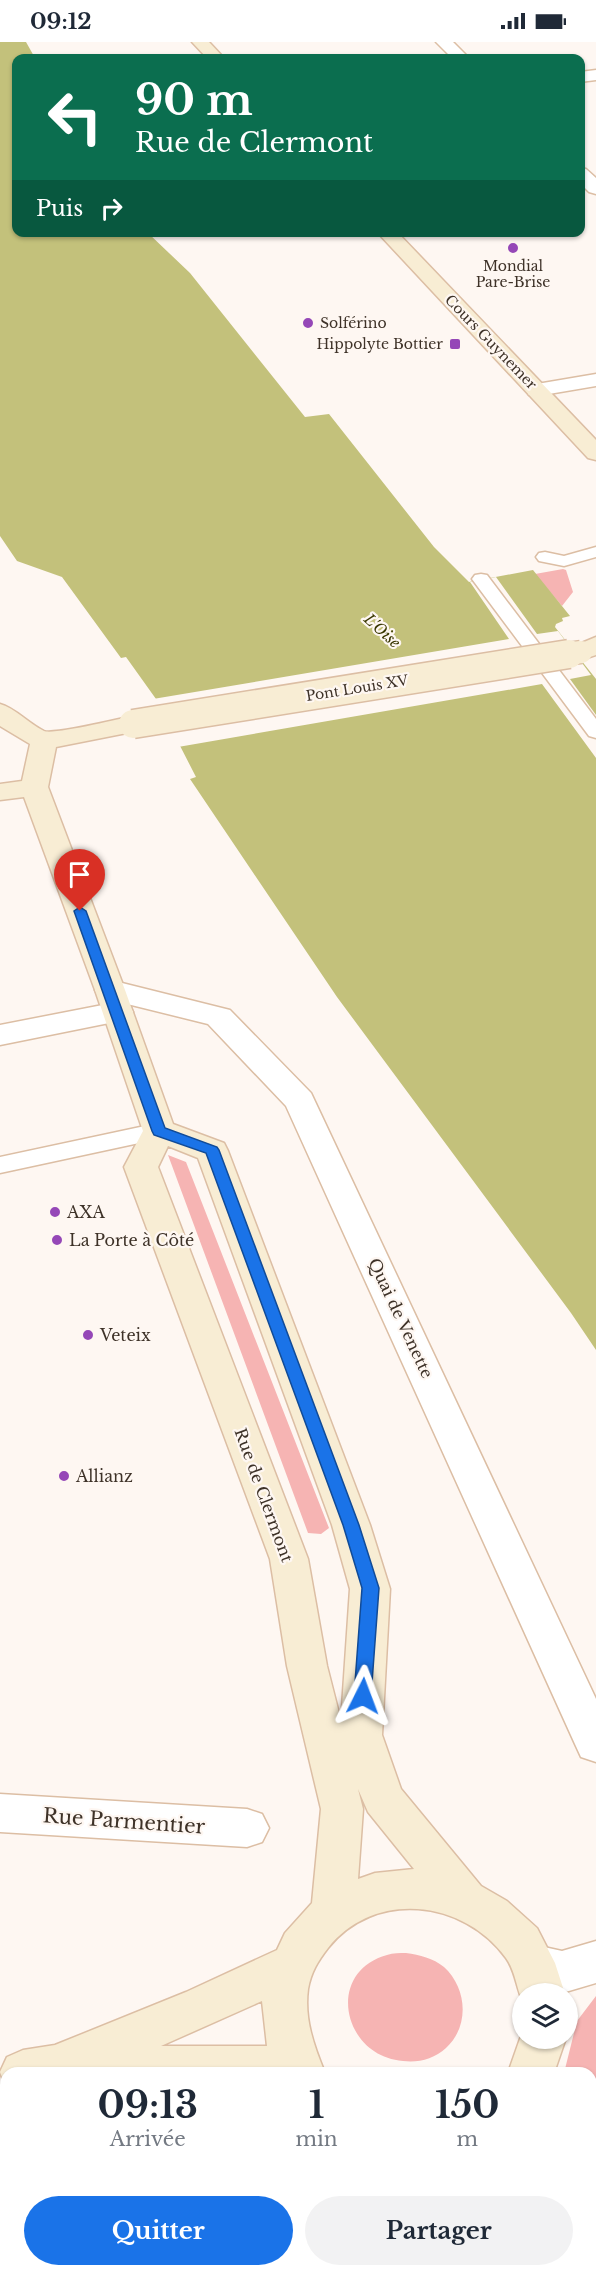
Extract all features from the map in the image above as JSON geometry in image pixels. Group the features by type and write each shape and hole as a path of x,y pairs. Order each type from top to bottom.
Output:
{"main road":[{"path":"200,42 212,54"},
{"name":"Cours Guynemer","path":"391,237 596,453"},
{"name":"Pont Louis XV","path":"44,741 133,724 591,649"},
{"path":"0,712 14,725 44,741 34,786 114,1001 159,1131 212,1150 351,1525 370,1588 361,1736 383,1799 464,1898"},
{"path":"0,792 34,786"},
{"name":"Rue de Clermont","path":"159,1131 141,1167 289,1558 307,1666 342,1809 334,1910"},
{"path":"299,2067 287,2036 283,2000 291,1965 309,1935 334,1910 365,1895 397,1888 431,1889 464,1898 493,1915 517,1938 539,1980"},
{"path":"47,2067 202,2007 291,1965"},
{"path":"533,2067 539,2049"}],"street":[{"path":"444,42 457,54"},
{"path":"585,178 596,188"},
{"path":"537,390 596,380"},
{"path":"0,1035 114,1001"},
{"name":"Quai de Venette","path":"114,1001 219,1017 300,1101 596,1744"},
{"name":"Rue Parmentier","path":"0,1813 248,1828"},
{"path":"539,1980 596,1962"}],"lane":[{"path":"545,557 564,561 596,552"},
{"path":"481,579 596,732"},
{"path":"0,1165 159,1131"}],"shaded area":[{"path":"566,570 573,592 562,606 535,574"},
{"path":"168,1155 186,1162 329,1528 321,1534 308,1533"},
{"path":"394,1953 426,1957 444,1967 457,1985 463,2007 459,2029 446,2048 431,2057 414,2061 382,2056 366,2045 355,2030 349,2012 349,1995 355,1978 367,1964"},
{"path":"596,1996 596,2067 566,2067 570,2049 578,2049 578,2020"}],"water":[{"name":"L'Oise","path":"0,42 26,42 33,54 12,54 12,237 152,237 190,273 305,417 329,414 434,547 469,582 533,570 570,616 562,618 563,621 555,627 596,679 596,1350 337,997 190,779 196,777 156,699 126,657 121,658 62,577 17,561 0,536"}],"pier":[{"path":"496,577 537,634 558,631 591,675 570,679 596,715 596,758 542,684 178,747 153,699 509,639 470,582"}],"place":[{"name":"Mondial Pare-Brise","path":"513,248"},
{"name":"Solférino","path":"308,323"},
{"name":"Hippolyte Bottier","path":"455,344"},
{"name":"AXA","path":"55,1212"},
{"name":"La Porte à Côté","path":"57,1240"},
{"name":"Veteix","path":"88,1335"},
{"name":"Allianz","path":"64,1476"}],"route":[{"path":"80,911 159,1131 212,1150 351,1525 370,1588 363,1696"}]}
